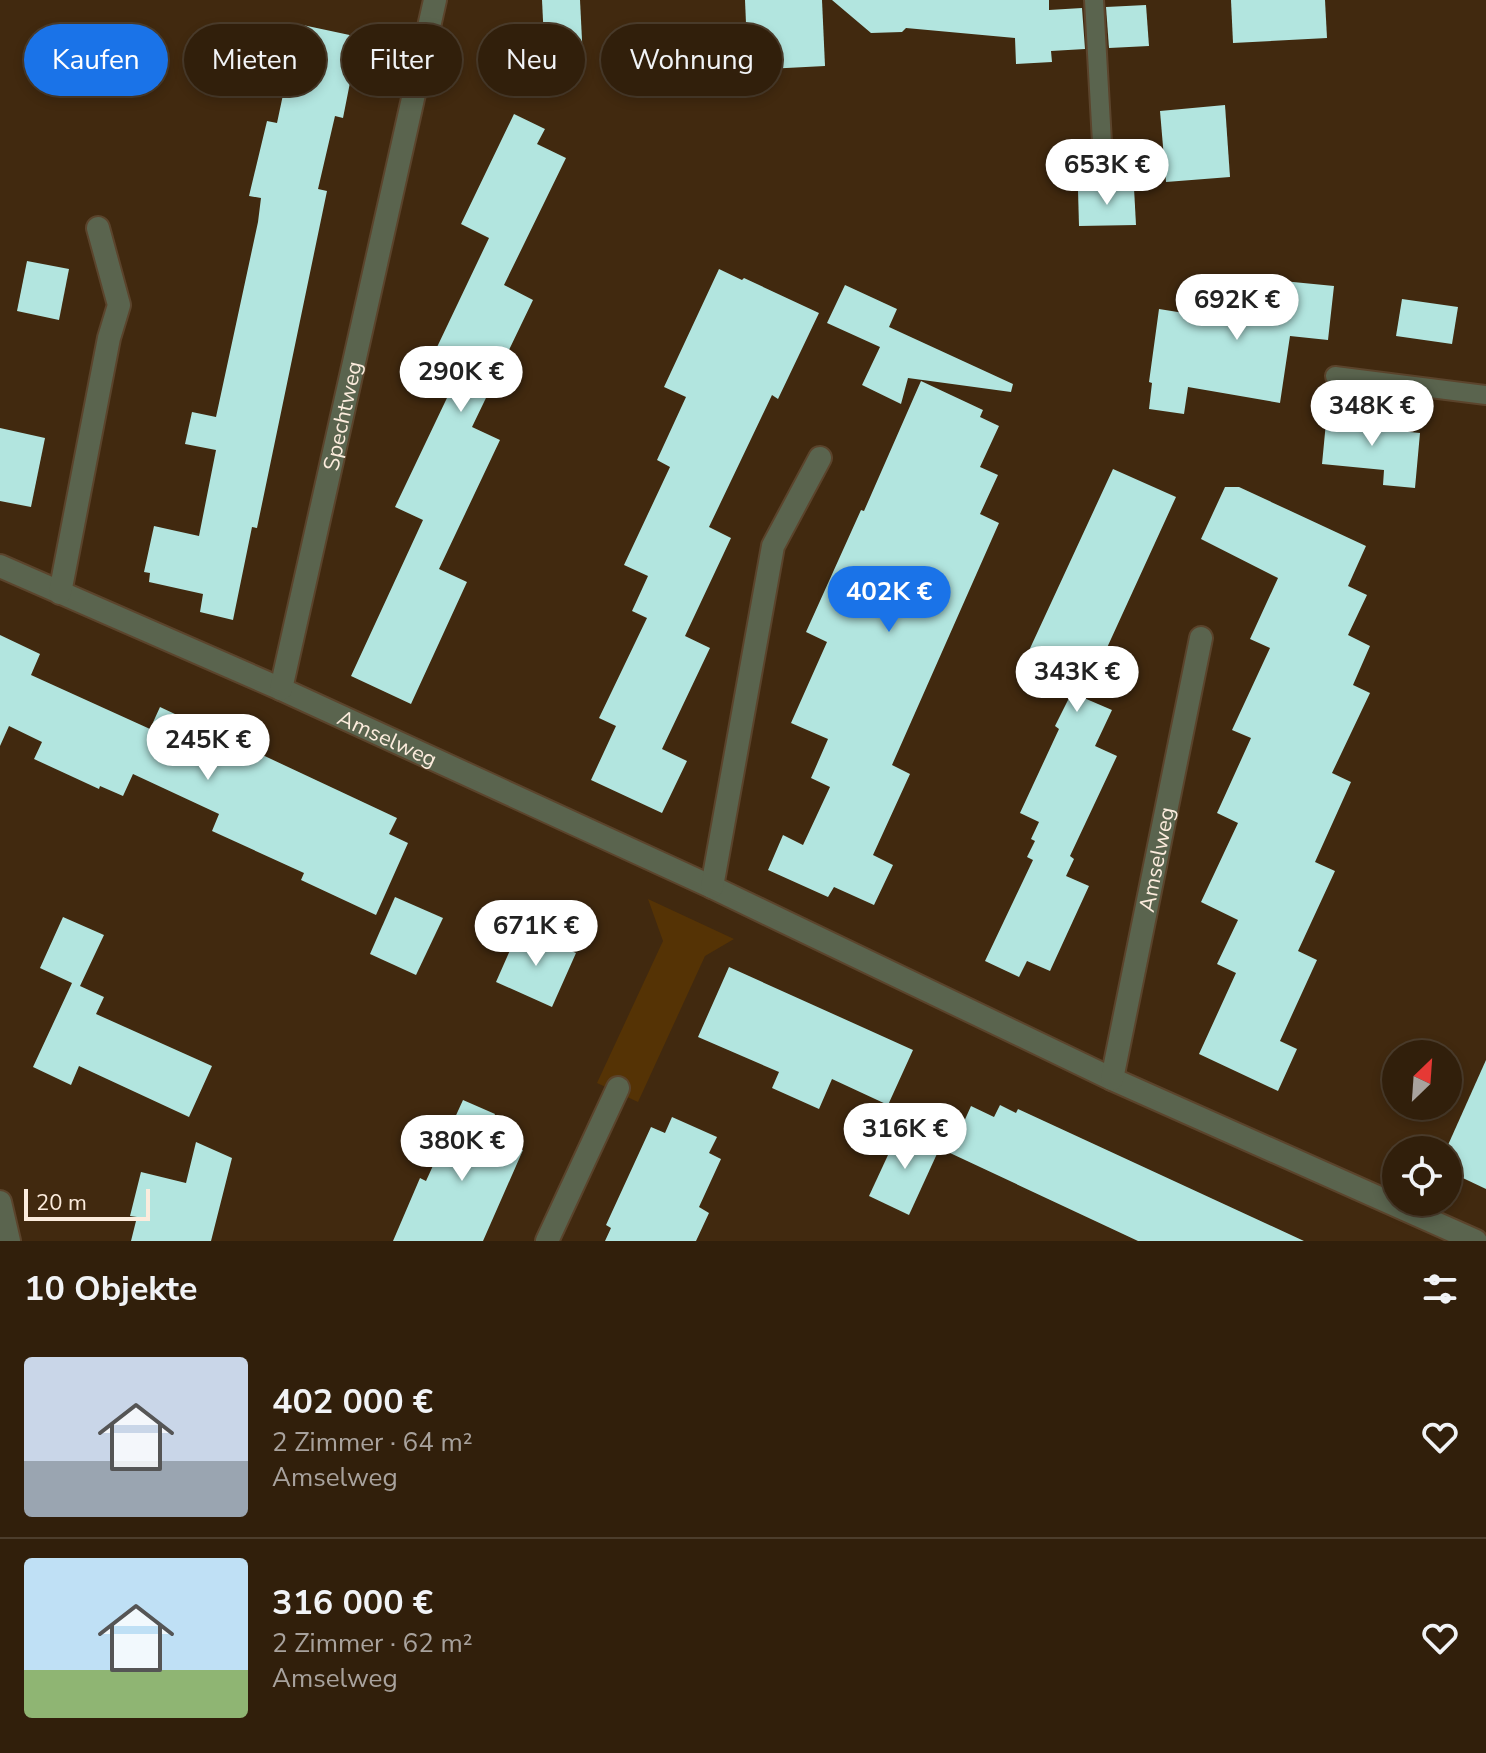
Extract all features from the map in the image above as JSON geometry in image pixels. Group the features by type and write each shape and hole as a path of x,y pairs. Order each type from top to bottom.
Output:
{"street":[{"name":"Spechtweg","path":"281,689 435,0"},
{"path":"60,593 109,338 119,305 98,228"},
{"path":"712,887 773,546 820,458"},
{"name":"Amselweg","path":"0,566 281,689 712,887 1112,1079 1476,1241"},
{"name":"Amselweg","path":"1112,1079 1201,638"},
{"path":"547,1241 618,1088"},
{"path":"0,1202 9,1241"}],"lane":[{"path":"1094,0 1104,178"},
{"path":"1335,376 1486,395"}],"shaded area":[{"path":"648,899 734,939 705,956 638,1102 597,1083 663,941"}],"building":[{"path":"542,0 580,0 581,24 543,24"},
{"path":"745,0 822,0 825,66 782,68 782,24 746,24"},
{"path":"832,0 1049,0 1049,10 1082,8 1085,49 1051,51 1052,62 1016,64 1015,38 906,28 902,32 871,33"},
{"path":"1231,0 1325,0 1327,38 1233,43"},
{"path":"1146,5 1149,46 1109,48 1106,7"},
{"path":"326,30 342,33 342,96 347,96 343,118 335,116 318,189 327,191 257,528 252,527 233,620 200,612 203,594 149,582 150,573 144,572 154,526 199,536 216,450 185,444 192,412 216,417 258,222 261,198 249,196 267,121 277,123 283,96 326,96"},
{"path":"1225,105 1230,177 1166,182 1160,111"},
{"path":"514,114 545,129 537,144 566,158 504,285 533,300 472,427 500,440 439,569 467,582 411,704 351,676 423,520 395,507 456,379 428,366 489,238 461,224"},
{"path":"1134,188 1136,225 1079,226 1078,190"},
{"path":"27,261 69,269 59,320 17,311"},
{"path":"719,269 819,313 778,399 772,395 709,527 731,538 685,636 710,648 662,749 687,761 662,813 591,780 616,726 599,718 647,618 632,611 648,576 624,565 670,467 657,460 686,397 664,387"},
{"path":"1233,276 1334,286 1328,340 1290,336 1280,403 1188,387 1184,414 1149,409 1152,383 1149,382 1159,309 1228,320"},
{"path":"845,285 897,309 889,327 1013,384 1011,392 908,378 901,404 862,385 880,347 827,323"},
{"path":"1402,299 1458,307 1452,344 1396,336"},
{"path":"921,381 983,410 980,417 999,426 980,467 998,475 980,514 999,523 892,765 910,774 873,855 893,865 874,905 834,887 828,897 768,870 783,835 803,845 830,787 811,778 828,739 791,723 827,642 806,632"},
{"path":"1327,412 1380,417 1379,429 1420,433 1415,488 1383,485 1384,470 1322,464"},
{"path":"0,428 45,438 31,507 0,501"},
{"path":"1113,469 1176,497 1084,698 1112,710 1095,746 1117,756 1070,856 1074,859 1066,876 1089,886 1050,971 1027,961 1019,977 985,961 1033,860 1027,857 1039,822 1020,813 1059,729 1055,726 1071,694 1020,670"},
{"path":"1225,487 1239,487 1366,546 1348,586 1367,595 1348,635 1370,646 1353,685 1370,693 1332,773 1351,782 1315,862 1335,871 1298,951 1317,960 1280,1041 1297,1049 1278,1091 1199,1054 1236,973 1217,964 1238,920 1201,902 1238,823 1217,813 1251,738 1232,730 1270,648 1250,639 1278,578 1201,539"},
{"path":"0,635 40,654 31,675 150,729 160,707 397,818 389,834 408,843 376,915 301,880 304,873 212,831 219,814 133,774 123,796 100,786 99,789 34,759 42,742 9,726 0,746"},
{"path":"395,897 443,918 416,975 370,954"},
{"path":"63,917 104,935 80,986 104,997 96,1014 212,1066 189,1117 79,1066 71,1085 33,1067 72,983 40,968"},
{"path":"519,930 576,953 552,1007 496,982"},
{"path":"729,967 913,1050 888,1105 832,1079 819,1109 772,1088 779,1072 698,1037"},
{"path":"1486,1060 1486,1189 1462,1178 1462,1136 1452,1136 1462,1120"},
{"path":"463,1100 495,1114 487,1132 523,1150 483,1241 393,1241 420,1178 426,1181"},
{"path":"1000,1105 1016,1113 1018,1109 1304,1241 1138,1241 950,1153 971,1106 994,1117"},
{"path":"672,1117 717,1137 709,1153 721,1159 699,1207 709,1213 696,1241 605,1241 611,1228 606,1225 651,1127 665,1133"},
{"path":"901,1127 941,1145 909,1215 869,1196"},
{"path":"196,1142 232,1158 211,1241 131,1241 137,1217 130,1216 141,1172 186,1183"}]}
